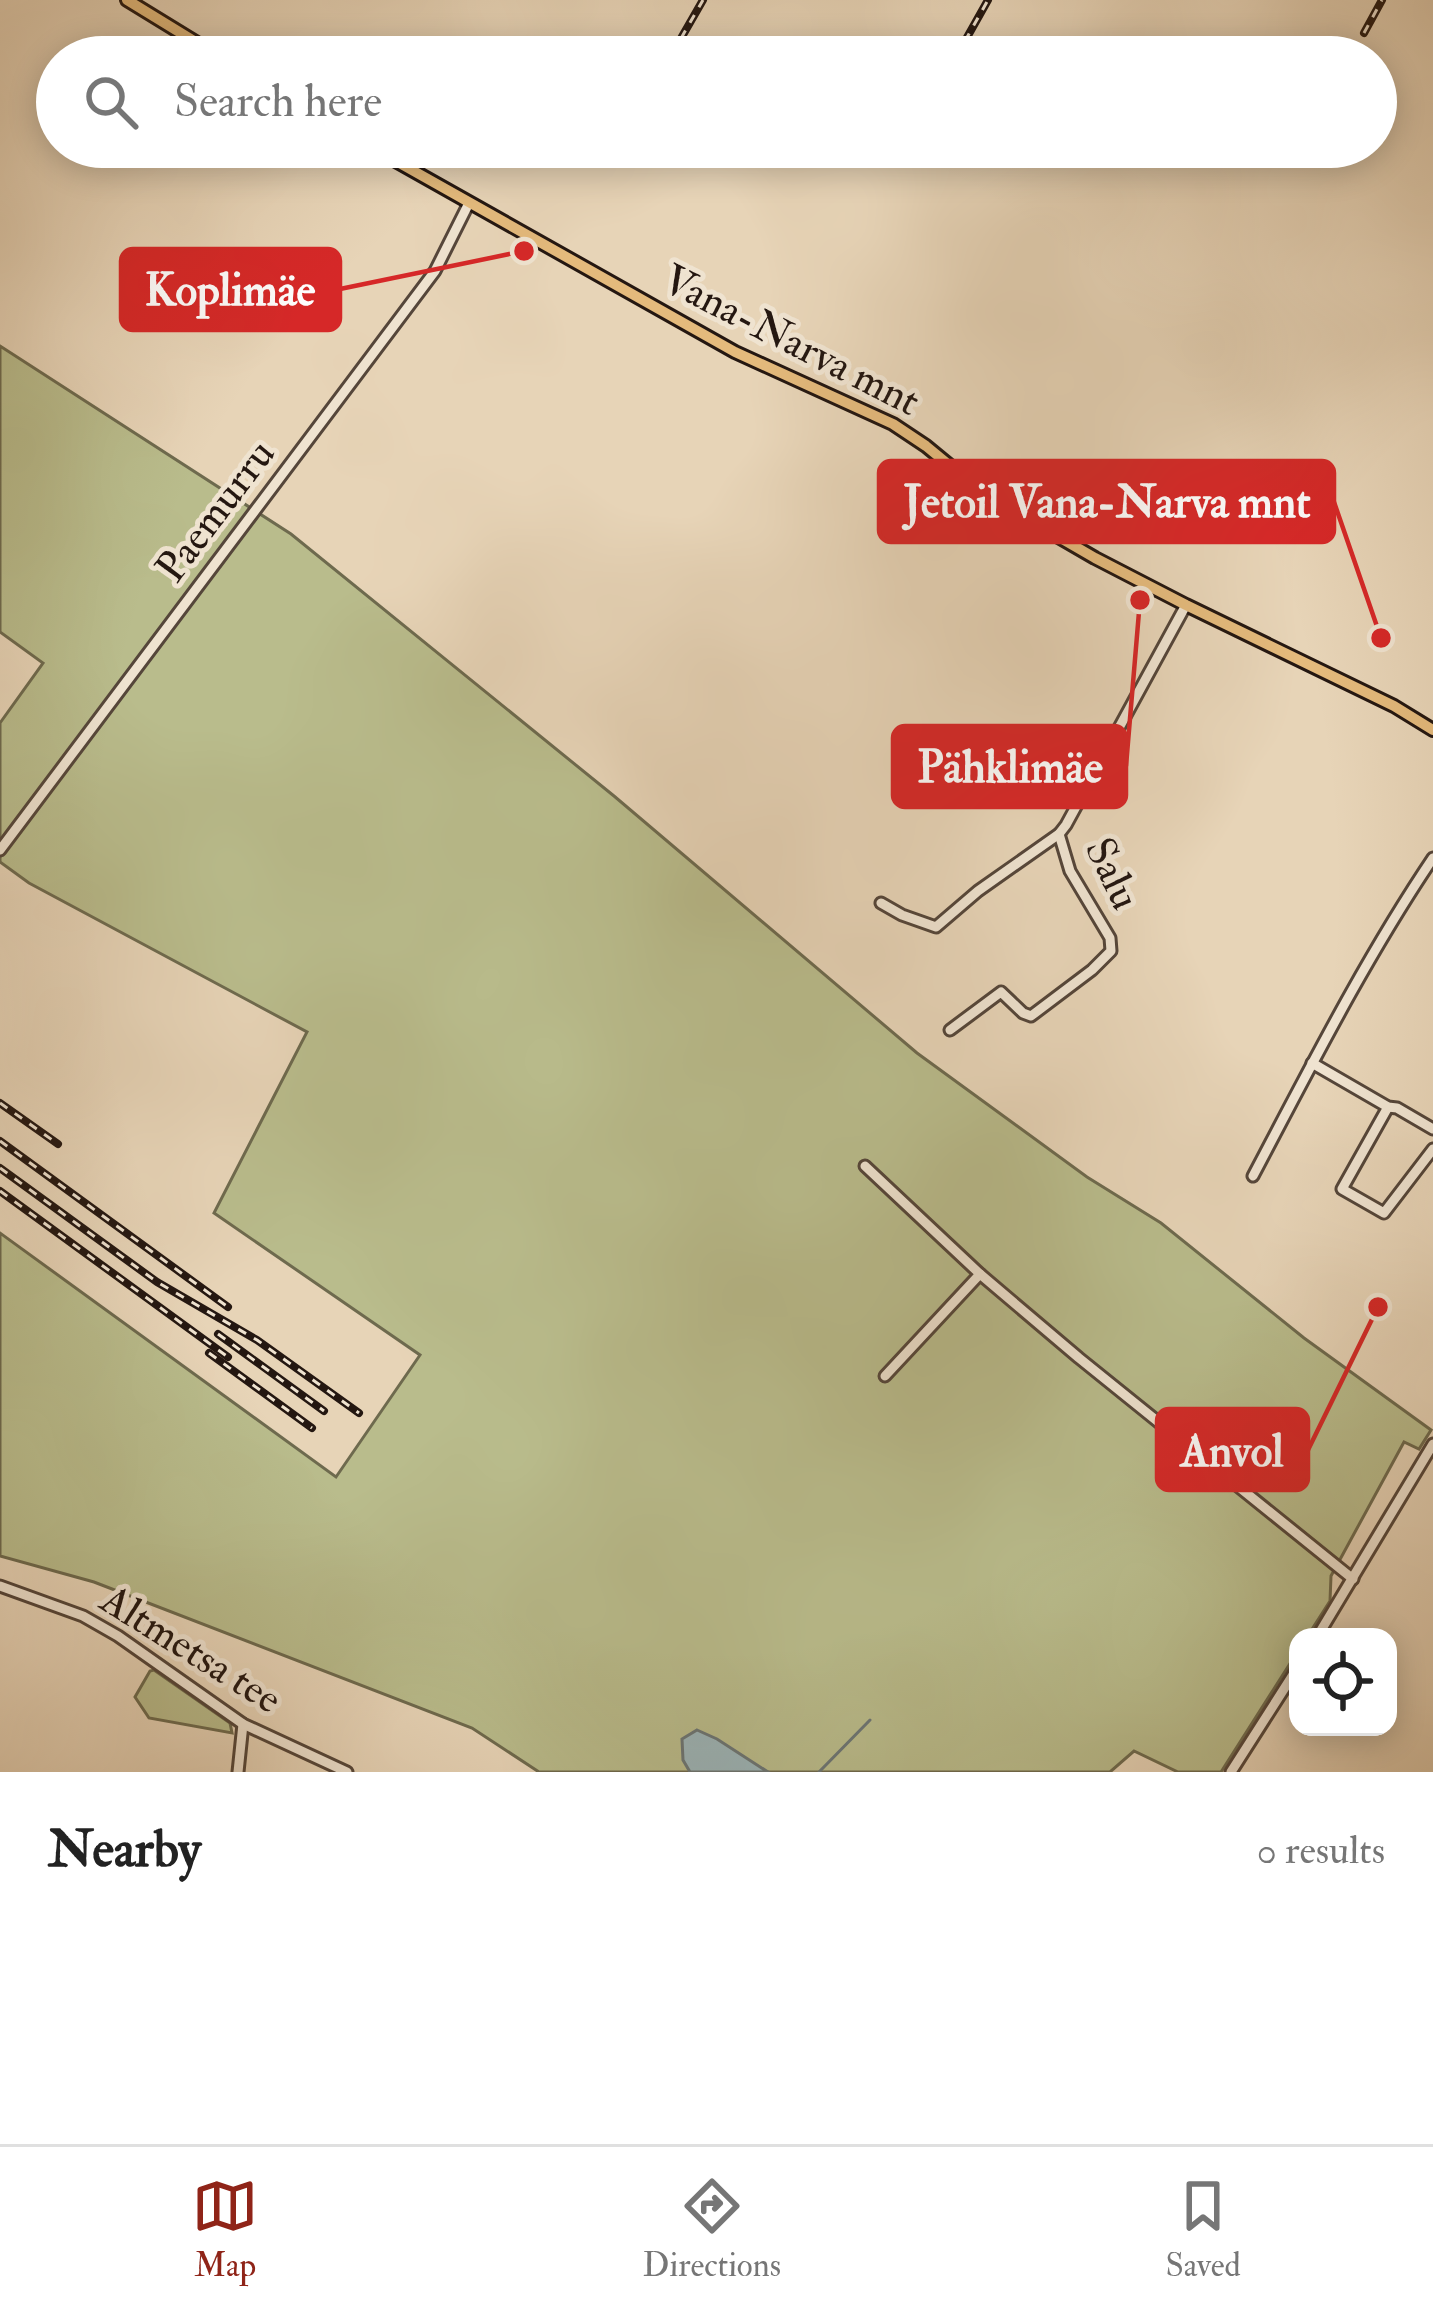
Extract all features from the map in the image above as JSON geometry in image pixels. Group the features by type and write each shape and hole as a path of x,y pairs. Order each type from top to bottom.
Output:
{"main road":[{"path":"127,0 186,36"},
{"name":"Vana-Narva mnt","path":"408,168 734,352 893,424 996,502 1433,730"}],"street":[{"name":"Paemurru","path":"0,850 435,271 469,202"},
{"path":"881,903 936,927 1059,834 1186,605"},
{"name":"Salu","path":"950,1030 1001,992 1031,1016 1111,952 1110,938 1070,871 1059,834"},
{"path":"1253,1176 1312,1063 1433,858"},
{"path":"1312,1063 1433,1129"},
{"path":"1388,1107 1342,1189 1384,1213 1433,1149"},
{"path":"865,1166 1079,1358 1353,1579"},
{"path":"885,1376 980,1274"},
{"path":"1323,1628 1433,1444"},
{"name":"Altmetsa tee","path":"0,1586 83,1616 243,1724 347,1772"},
{"path":"1232,1772 1289,1681"},
{"path":"238,1772 243,1724"}],"green space":[{"path":"0,346 291,534 614,796 917,1053 1087,1177 1161,1223 1304,1338 1431,1430 1419,1449 1404,1442 1331,1576 1330,1601 1313,1628 1289,1628 1289,1665 1221,1772 1178,1772 1134,1751 1110,1772 539,1772 472,1728 94,1582 0,1556 0,1233 336,1477 420,1355 214,1213 307,1032 29,883 0,862 0,723 43,663 0,632"},
{"path":"154,1670 230,1723 232,1733 149,1718 135,1697"}],"water":[{"path":"697,1730 768,1772 690,1772 683,1760 682,1739"}],"waterway":[{"path":"819,1772 870,1720"}],"railway":[{"path":"682,36 703,0"},
{"path":"968,36 988,0"},
{"path":"1364,33 1382,0"},
{"path":"0,1103 58,1144"},
{"path":"0,1141 228,1307"},
{"path":"0,1168 157,1282 257,1340 359,1413"},
{"path":"0,1191 228,1357"},
{"path":"218,1334 324,1411"},
{"path":"209,1353 312,1428"}],"place":[{"name":"Koplimäe","path":"524,251"},
{"name":"Pähklimäe","path":"1140,600"},
{"name":"Jetoil Vana-Narva mnt","path":"1381,638"},
{"name":"Anvol","path":"1378,1307"}]}
